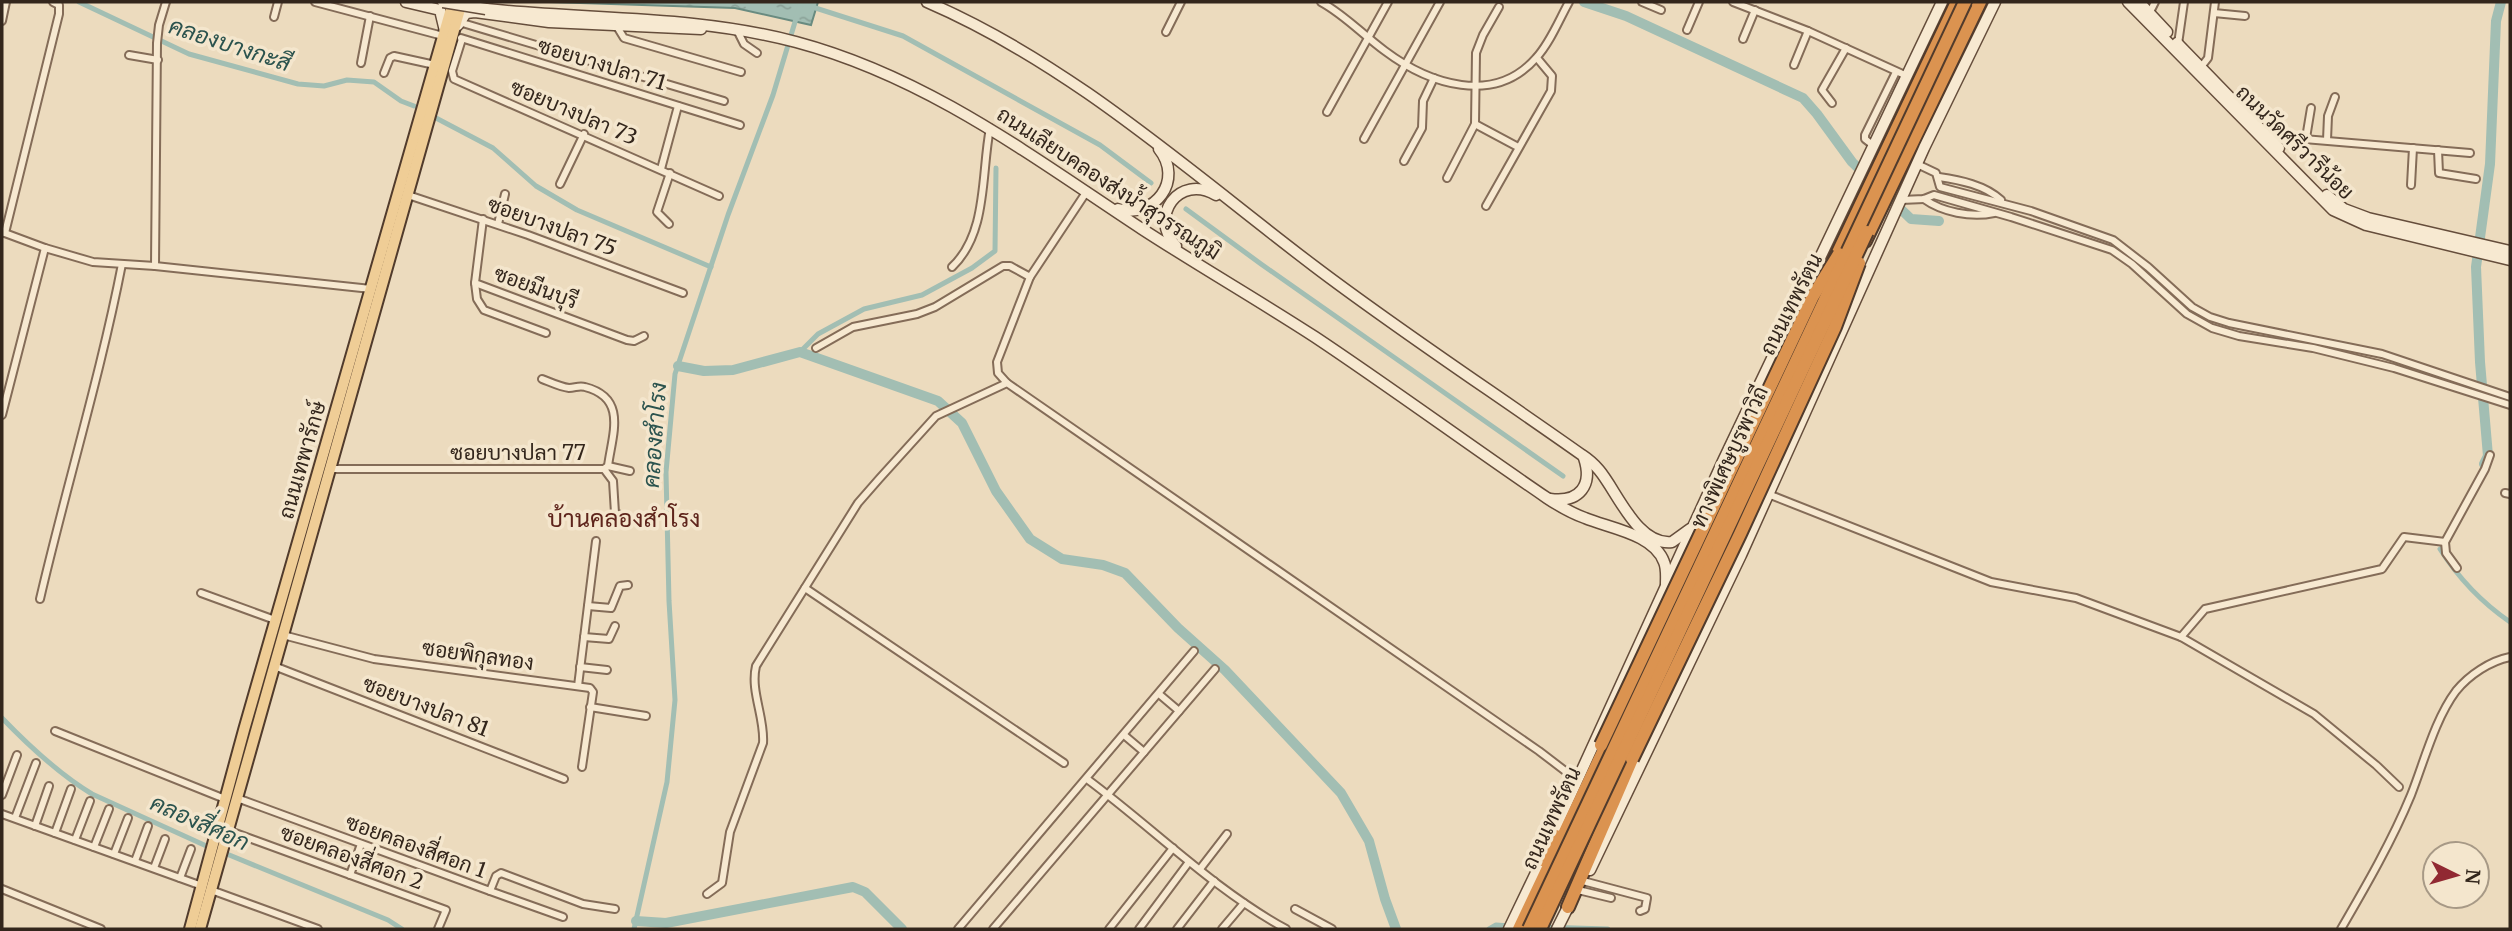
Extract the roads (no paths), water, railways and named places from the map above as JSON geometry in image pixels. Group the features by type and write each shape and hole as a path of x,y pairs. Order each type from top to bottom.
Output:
{"highway":[{"name":"ถนนเทพรัตน","path":"1519,929 1584,795 1672,585 1851,228 1957,2"},
{"name":"ทางพิเศษบูรพาวิถี","path":"1540,929 1863,230 1965,2"},
{"name":"ถนนเทพรัตน","path":"1547,929 1978,2"},
{"name":"ทางพิเศษบูรพาวิถี","path":"1529,929 1863,230 1978,2"},
{"path":"1542,860 1573,806 1813,296 1830,267 1863,230"},
{"path":"1568,907 1632,759 1835,327 1856,275 1863,230"},
{"path":"1672,585 1701,597"}],"main road":[{"path":"407,2 440,10 453,20 466,13 475,12 509,18 744,31"},
{"path":"927,2 1037,60 1152,141 1316,268 1582,454 1598,468 1633,521 1655,540 1672,542 1693,527"},
{"name":"ถนนเทพรัตน","path":"1509,929 1563,809 1672,585 1693,527 1942,2"},
{"path":"1557,929 1581,886 1768,494 1917,163 1995,2"},
{"name":"ถนนวัดศรีวารีน้อย","path":"2128,2 2333,210 2366,225 2490,251 2510,251"},
{"name":"ถนนวัดศรีวารีน้อย","path":"2139,2 2295,165 2336,204 2368,218 2470,247"},
{"name":"ถนนเลียบคลองส่งน้ำสุวรรณภูมิ","path":"453,20 534,14 684,21 744,31 830,53 931,94 989,128 1317,338 1546,498 1571,513 1639,538 1657,551 1672,585"},
{"name":"ถนนเทพารักษ์","path":"231,799 283,635 312,512 371,289 435,65 453,20"},
{"name":"ถนนเทพารักษ์","path":"200,929 207,888 275,620 330,468 408,195 453,20"},
{"path":"1106,205 1136,211 1150,207 1162,196 1167,186 1166,158 1152,141"},
{"path":"1187,257 1171,240 1165,226 1167,208 1177,195 1193,188 1208,190 1247,214"},
{"name":"ถนนวัดศรีวารีน้อย","path":"2490,251 2510,260"},
{"name":"ถนนเทพรัตน","path":"1826,327 1848,316"},
{"path":"1546,498 1567,499 1580,492 1587,479 1588,470 1582,454"},
{"name":"ถนนเทพารักษ์","path":"190,929 207,888"}],"street":[{"path":"2,21 6,2"},
{"path":"53,2 59,5 59,14 3,232 93,262 371,289"},
{"path":"155,266 157,43 166,2"},
{"path":"274,18 278,2"},
{"path":"315,2 370,16 453,20 724,101"},
{"path":"1166,32 1181,2"},
{"path":"1321,2 1405,64 1450,84 1474,87 1494,84 1511,77 1537,58 1569,2"},
{"path":"1327,112 1388,2"},
{"path":"1364,139 1440,2"},
{"path":"1642,2 1661,9"},
{"path":"1687,30 1699,2"},
{"path":"1733,2 1808,31 1907,76"},
{"path":"2150,12 2155,2"},
{"path":"2178,44 2184,2"},
{"path":"2201,67 2208,58 2215,2"},
{"path":"1447,178 1475,124 1474,87 1479,43 1499,7"},
{"path":"1744,39 1755,10"},
{"path":"2214,13 2245,16"},
{"path":"361,63 370,16"},
{"name":"ซอยบางปลา 71","path":"453,20 678,106 740,125"},
{"name":"ซอยบางปลา 73","path":"453,20 452,77 719,196"},
{"path":"616,25 624,38 741,72"},
{"path":"744,31 744,44 757,53"},
{"path":"1794,65 1808,31"},
{"path":"1832,103 1822,90 1846,48"},
{"path":"129,55 158,60"},
{"path":"384,73 394,55 435,65"},
{"path":"1486,206 1553,86 1552,76 1537,58"},
{"path":"1874,146 1865,139 1866,135 1896,72"},
{"path":"1404,161 1422,128 1423,101 1434,78"},
{"path":"2327,140 2328,116 2335,97"},
{"path":"661,169 678,106"},
{"path":"2306,138 2311,108"},
{"path":"1475,124 1518,147"},
{"path":"952,267 964,255 980,207 989,128"},
{"path":"560,184 584,134"},
{"path":"2268,136 2470,153"},
{"path":"2411,184 2413,148"},
{"path":"2438,150 2439,173 2476,179"},
{"path":"1901,200 1923,199 1934,195 1940,187 1938,177 1931,169 1917,163"},
{"path":"669,224 657,212 670,173"},
{"path":"1938,177 1974,185 1995,195 2003,203"},
{"path":"1940,187 2003,203 2113,240 2192,307 2210,317 2382,354 2477,386 2510,405"},
{"path":"1087,191 1030,276 997,362 998,373 1007,383 1577,780"},
{"path":"498,224 505,194"},
{"name":"ซอยบางปลา 75","path":"408,195 498,224 683,293"},
{"path":"1934,195 2112,250 2199,322 2239,335 2313,348 2394,368 2477,394 2510,397"},
{"path":"1923,199 1941,209 1984,215 1996,212"},
{"name":"ซอยมีนบุรี","path":"483,219 475,283 627,340 634,341 644,336"},
{"path":"2078,239 2081,229"},
{"path":"2,415 45,248"},
{"path":"40,599 122,264"},
{"path":"816,348 853,327 899,318 934,307 1003,266 1030,276"},
{"path":"475,283 477,299 484,310 546,333"},
{"path":"2313,348 2315,340"},
{"name":"ซอยบางปลา 77","path":"330,468 606,468 615,427 615,414 609,403 592,390 578,386 570,388 542,379"},
{"path":"707,894 722,883 731,827 763,743 764,730 754,676 756,666 858,503 936,416 1007,383"},
{"path":"2457,569 2442,542 2485,469 2490,454"},
{"path":"606,468 630,471"},
{"path":"606,468 613,481 615,513 625,517"},
{"path":"1768,494 1991,582 2076,598 2180,637 2314,714 2399,786"},
{"path":"2180,637 2205,609 2382,569 2404,537 2442,542"},
{"path":"582,766 592,689 578,686 596,541"},
{"path":"588,606 611,608 620,586 628,585"},
{"path":"805,588 1064,762"},
{"path":"201,593 275,620"},
{"path":"584,637 610,639 615,626"},
{"name":"ซอยพิกุลทอง","path":"283,635 374,659 578,686"},
{"path":"958,929 1194,651"},
{"path":"2341,929 2366,886 2410,797 2449,703 2469,678 2510,657"},
{"name":"ซอยบางปลา 81","path":"274,666 564,779"},
{"path":"580,667 607,670"},
{"path":"993,929 1215,669"},
{"path":"1158,694 1179,711"},
{"path":"590,707 646,716"},
{"name":"ซอยคลองสี่ศอก 1","path":"55,731 231,799 490,891 496,876 501,873 583,904 615,909"},
{"path":"1124,735 1144,752"},
{"path":"2,795 17,755"},
{"path":"15,818 36,764"},
{"path":"1087,779 1274,927 1286,929"},
{"path":"35,826 49,786"},
{"path":"55,833 71,789"},
{"path":"75,840 90,801"},
{"path":"94,847 109,809"},
{"path":"2,814 318,929"},
{"path":"114,854 128,818"},
{"path":"135,861 148,826"},
{"path":"1200,869 1227,834"},
{"name":"ซอยคลองสี่ศอก 2","path":"222,836 349,875 446,910 438,929"},
{"path":"155,868 165,839"},
{"path":"349,875 361,844"},
{"path":"1109,929 1173,848"},
{"path":"180,878 191,849"},
{"path":"1139,929 1189,862"},
{"path":"1177,929 1214,881"},
{"path":"1581,886 1611,898"},
{"path":"1581,886 1647,898 1645,909 1640,911"},
{"path":"2,889 101,929"},
{"path":"490,891 563,918"},
{"path":"1222,929 1244,903"},
{"path":"1295,909 1332,929"}],"water":[{"path":"549,2 818,2 811,25 735,8"}],"waterway":[{"name":"คลองบางกะสี","path":"79,2 189,54 298,84 324,86 347,80 374,82 401,101 414,106"},
{"path":"797,2 903,36 1100,145 1151,183"},
{"name":"คลองสำโรง","path":"634,929 667,782 675,700 666,472 675,374 728,215 773,95 801,2"},
{"path":"1584,2 1626,16 1803,98 1852,162 1911,219 1939,221"},
{"path":"2484,464 2488,456 2476,267 2490,164 2496,21 2501,2"},
{"path":"436,118 493,148 536,186 577,210 711,267"},
{"path":"800,352 818,334 864,309 922,295 972,268 995,251 996,168"},
{"path":"1186,209 1563,476"},
{"path":"678,366 704,371 733,370 800,352 938,401 962,423 996,491 1030,539 1062,559 1103,565 1125,573 1178,628 1225,670 1341,793 1369,841 1396,929"},
{"path":"2440,549 2471,589 2510,622"},
{"name":"คลองสี่ศอก","path":"2,718 45,759 92,794 213,849"},
{"name":"คลองสี่ศอก","path":"222,852 388,920 402,929"},
{"path":"636,921 666,923 853,887 865,892 902,929"},
{"path":"1489,929 1496,925 1511,926"},
{"path":"1541,927 1608,929"}],"district":[{"name":"บ้านคลองสำโรง","path":"624,518"}]}
